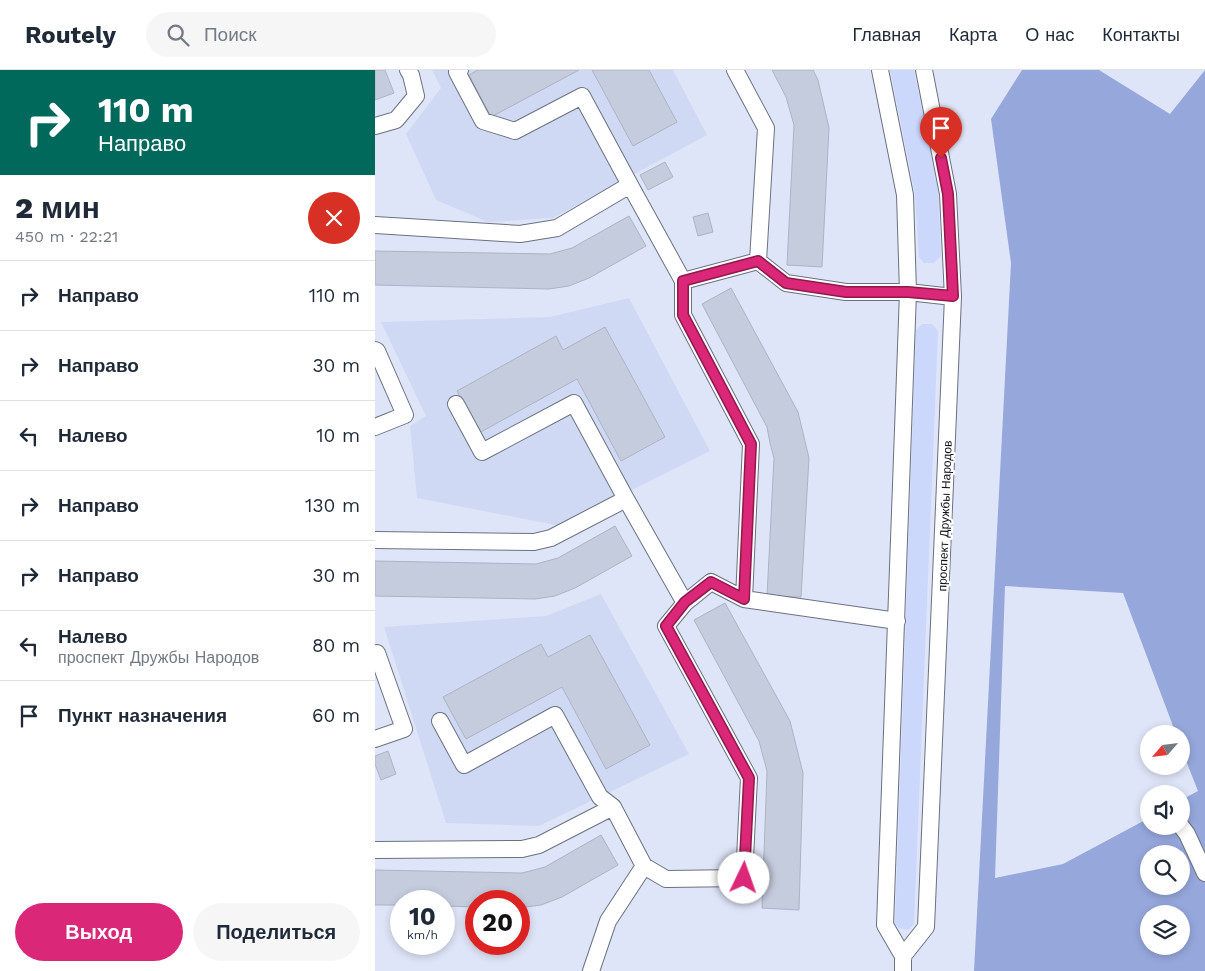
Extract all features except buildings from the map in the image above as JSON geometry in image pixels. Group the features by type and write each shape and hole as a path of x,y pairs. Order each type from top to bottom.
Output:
{"street":[{"path":"375,126 396,120 416,96 408,70"},
{"path":"460,70 457,72 483,121 515,131 582,96 683,281 683,315 751,444 744,599"},
{"path":"735,70 765,128 758,261"},
{"name":"проспект Дружбы Народов","path":"880,70 905,195 908,292 885,925 903,964"},
{"name":"проспект Дружбы Народов","path":"903,964 926,928 953,296 948,194 924,70"},
{"path":"375,225 520,234 557,228 630,185"},
{"path":"683,281 758,261"},
{"path":"758,261 786,283 846,292 908,292 953,296"},
{"path":"375,350 405,415 375,427"},
{"path":"456,404 481,452 574,404 685,602"},
{"path":"375,540 534,542 551,538 626,499"},
{"path":"440,721 464,765 555,715 600,797 613,807 644,866 667,879 744,878 749,778 666,626 685,602 711,582 744,599 897,620"},
{"path":"375,739 403,729 376,653"},
{"path":"375,850 522,849 539,845 613,807"},
{"path":"1187,835 1205,874"},
{"path":"591,971 608,921 644,866"}],"shaded area":[{"path":"432,70 673,70 707,135 553,218 488,222 436,200 406,134 441,88"},
{"path":"890,70 914,70 938,189 941,256 934,263 924,263 919,257 915,194"},
{"path":"1022,70 1099,70 1170,114 1205,70 1205,971 974,971 1011,263 991,119","holes":["1005,586 1123,593 1173,725 1190,725 1190,771 1198,791 1190,795 1190,835 1140,835 1140,823 1063,864 995,878"]},
{"path":"629,298 710,451 560,526 417,498 410,426 426,416 381,322 550,317"},
{"path":"922,324 932,324 938,331 914,924 908,930 899,928 895,924 916,330"},
{"path":"601,594 689,754 539,826 446,823 384,627 546,616"}],"route":[{"path":"744,878 749,778 666,626 685,602 711,582 744,599 751,444 683,315 683,281 758,261 786,283 846,292 908,292 953,296 948,194 941,158"}]}
